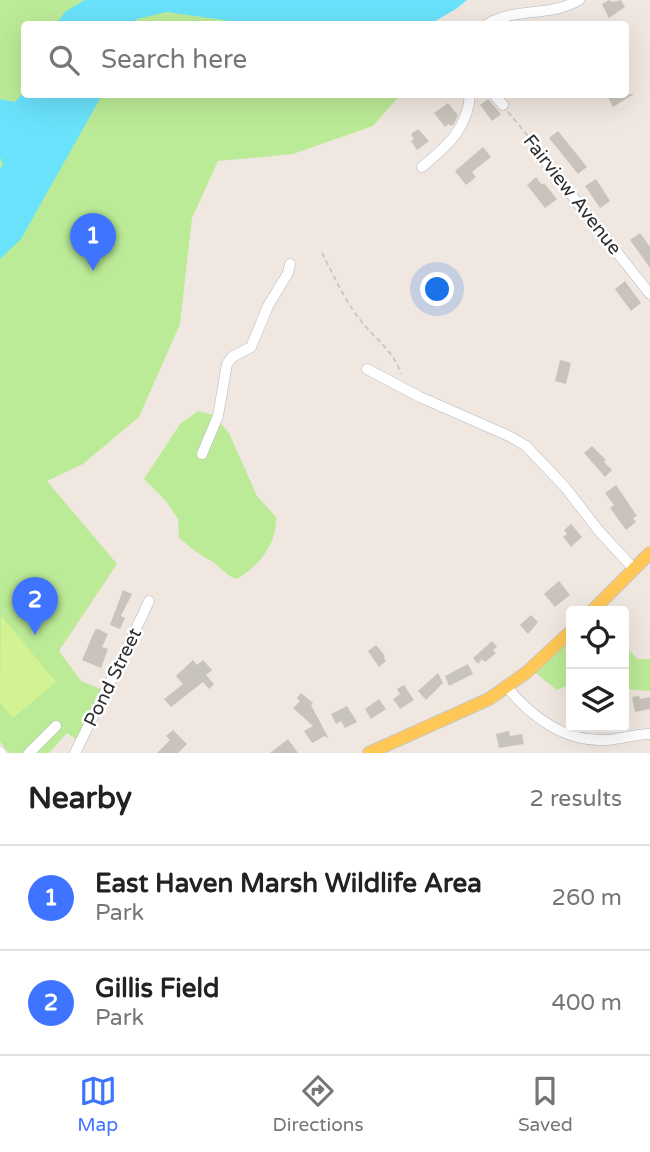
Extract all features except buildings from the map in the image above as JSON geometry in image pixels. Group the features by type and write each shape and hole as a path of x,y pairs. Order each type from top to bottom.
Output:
{"main road":[{"path":"597,606 650,554"},
{"path":"369,753 458,714 507,687 566,636"}],"street":[{"path":"494,21 561,8 579,0"},
{"path":"422,167 453,140 460,130 469,98"},
{"path":"497,98 503,105"},
{"name":"Fairview Avenue","path":"547,164 650,294"},
{"path":"202,454 218,416 227,364 232,357 251,347 290,264"},
{"path":"367,369 526,446 565,487 599,531 634,569"},
{"name":"Pond Street","path":"75,753 149,601"},
{"path":"507,687 537,719 568,734 606,740 650,734"},
{"path":"29,753 56,726"}],"path":[{"name":"Fairview Avenue","path":"503,105 545,155 547,164"},
{"path":"322,253 361,321 394,357 401,374 400,387"}],"green space":[{"path":"0,0 434,0 436,21 21,21 21,98 397,98 373,126 293,154 218,161 192,218 180,324 139,417 83,464 47,481 117,564 59,651 81,681 103,690 77,740 67,733 49,753 9,753 0,742"},
{"path":"198,411 214,415 229,433 257,496 276,517 274,536 265,553 237,579 179,538 178,519 166,501 144,479 180,424"},
{"path":"1,616 56,682 13,718 0,702"},
{"path":"566,643 566,686 557,690 534,672"},
{"path":"629,650 637,659 650,659 650,691 629,689"}],"water":[{"path":"85,0 467,0 435,21 230,21 167,12 135,21 58,21 66,11"},
{"path":"21,95 21,98 100,98 21,239 0,259 0,168 3,165 0,157 0,99 15,102"}],"place":[{"name":"East Haven Marsh Wildlife Area","path":"93,271"},
{"name":"Gillis Field","path":"35,635"}]}
